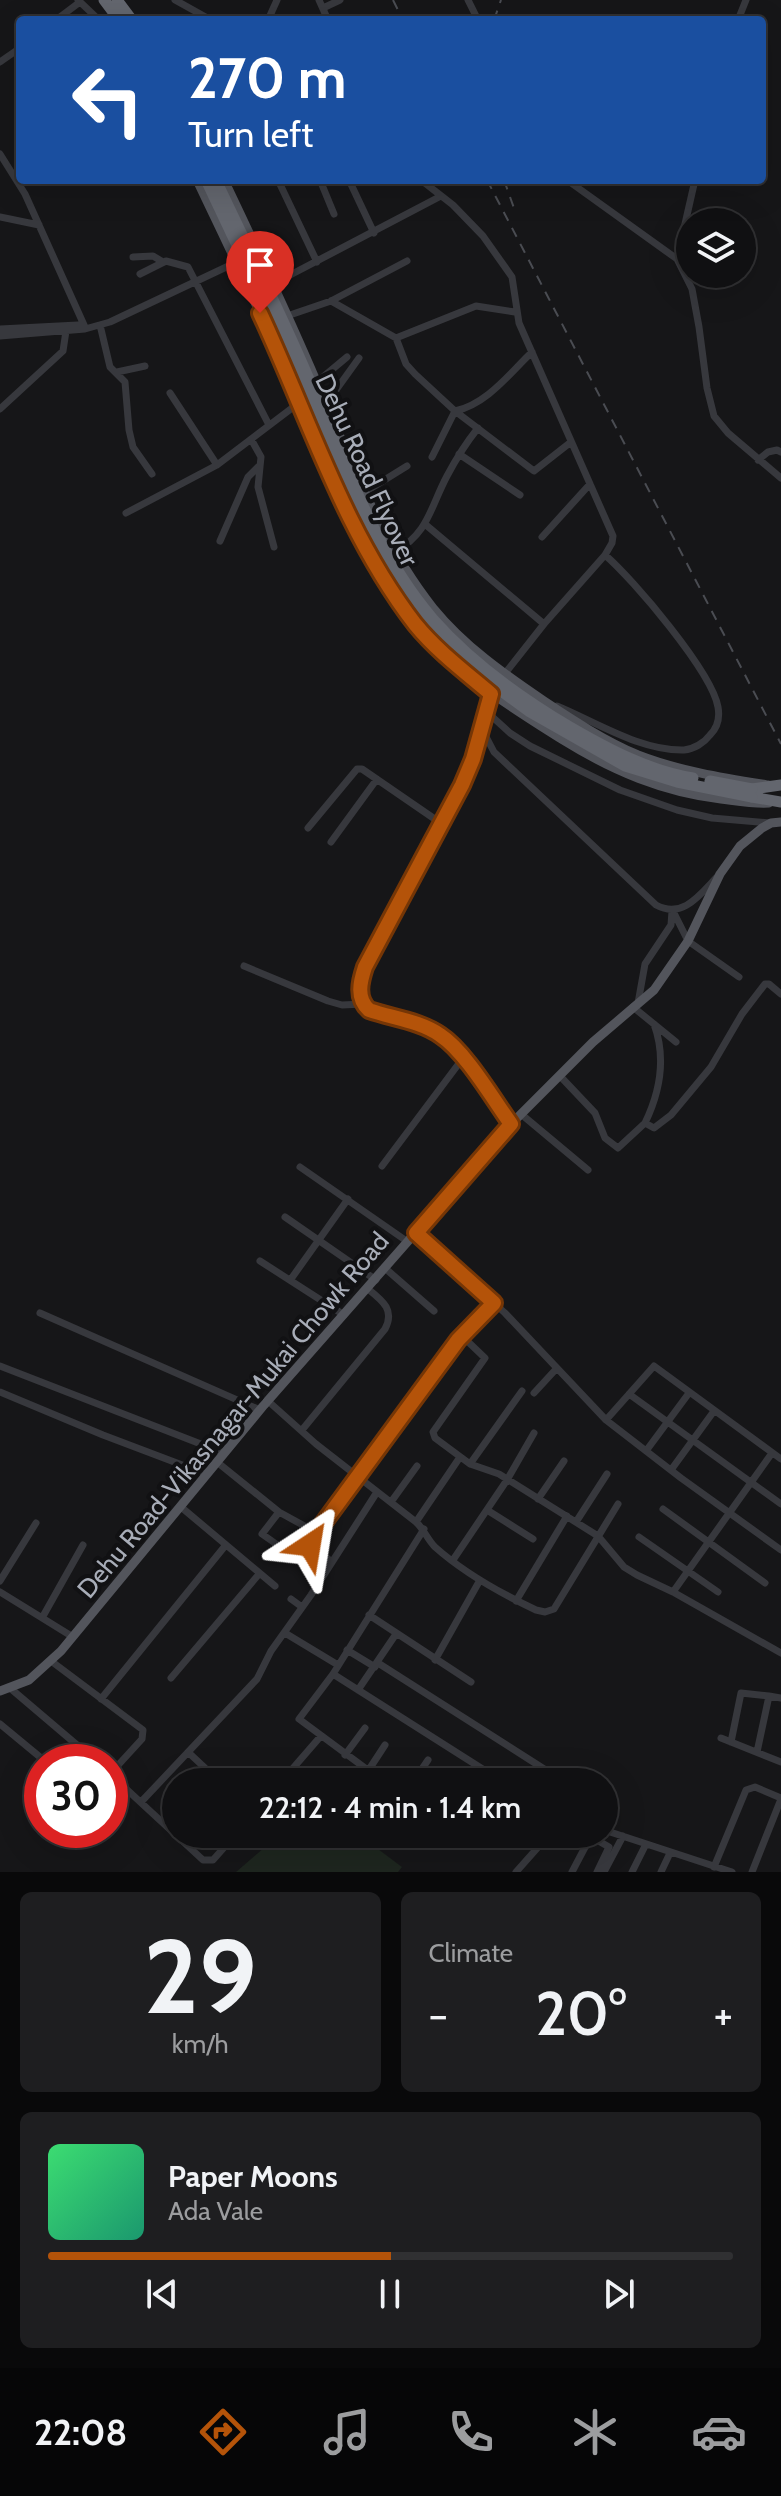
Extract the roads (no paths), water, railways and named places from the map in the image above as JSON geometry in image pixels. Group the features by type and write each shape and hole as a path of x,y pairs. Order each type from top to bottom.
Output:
{"highway":[{"name":"Dehu Road Flyover","path":"208,184 288,353 360,519 391,576 442,643 471,669 530,712 625,766 677,782 752,793 777,786"},
{"name":"Dehu Road Flyover","path":"218,184 297,350 368,515 395,564 431,617 459,647 522,696 588,737 661,770 781,802"}],"main road":[{"path":"199,184 300,402 350,519 394,594 434,645 491,694 587,755 631,777 700,797 758,804 781,802"},
{"path":"226,184 395,552 447,623 470,647 504,674 587,729 639,755 677,767 777,786"},
{"name":"Dehu Road-Vikasnagar-Mukai Chowk Road","path":"5,1690 29,1680 51,1661 260,1410 511,1124 593,1042 654,990 688,941 720,874 740,846 776,823"}],"street":[{"path":"175,0 204,16"},
{"path":"319,0 326,16"},
{"path":"323,8 340,0"},
{"path":"61,16 79,1 95,16"},
{"path":"0,154 16,180"},
{"path":"19,184 84,325"},
{"path":"280,184 317,262"},
{"path":"322,184 334,214"},
{"path":"351,184 374,233"},
{"path":"426,184 483,236 512,277 516,289 515,312 612,531 612,543 605,555 544,624 491,694 483,729 462,785 365,967 360,995 369,1010 438,1033 453,1045 511,1124"},
{"path":"573,184 676,258"},
{"path":"689,208 694,184"},
{"path":"273,284 441,196"},
{"path":"0,217 39,225"},
{"path":"0,336 66,331 110,322 257,251"},
{"path":"133,257 153,256 163,262 184,264 197,281 269,425"},
{"path":"287,316 331,301 407,261"},
{"path":"140,274 163,262"},
{"path":"692,288 714,416 728,433 781,478"},
{"path":"331,301 396,338 406,364 455,411 534,471 571,442"},
{"path":"396,338 476,306 515,312"},
{"path":"0,329 110,322"},
{"path":"100,325 110,367 125,382 128,393 129,430 133,447 152,474"},
{"path":"0,409 63,351 66,331"},
{"path":"455,411 465,409 484,397 532,352"},
{"path":"317,382 347,357"},
{"path":"330,412 336,390 359,358"},
{"path":"117,372 145,366"},
{"path":"170,393 217,465"},
{"path":"126,513 217,465 300,402"},
{"path":"432,457 455,411"},
{"path":"395,552 426,525 459,454 478,428"},
{"path":"251,439 261,457 260,499 274,547"},
{"path":"758,460 768,452 781,452"},
{"path":"459,454 520,495"},
{"path":"220,541 248,477 259,466"},
{"path":"365,492 407,466"},
{"path":"542,537 590,484"},
{"path":"426,525 544,624"},
{"path":"544,700 622,735 671,748 687,750 698,746 713,733 717,725 718,704 703,673 638,588 605,555"},
{"path":"487,712 530,746 620,790 677,810 712,818 776,823"},
{"path":"483,729 486,741 494,752 648,899 664,909 672,911 695,901 720,874"},
{"path":"308,828 357,769 362,769 442,824"},
{"path":"331,842 377,779"},
{"path":"672,911 688,941 739,977"},
{"path":"672,911 671,925 645,964 635,1005 676,1042"},
{"path":"244,966 328,1001 342,1005 363,1004"},
{"path":"645,1123 658,1127 671,1115 711,1067 742,1014 765,984 781,994"},
{"path":"560,1076 595,1113 605,1138 618,1148 645,1123 660,1078 658,1036 654,1024"},
{"path":"382,1166 463,1058"},
{"path":"521,1114 588,1170"},
{"path":"300,1167 408,1242"},
{"path":"291,1279 348,1199"},
{"path":"285,1217 376,1280"},
{"path":"416,1233 494,1303 606,1420 781,1550"},
{"path":"260,1261 344,1315"},
{"path":"386,1269 434,1311"},
{"path":"302,1430 389,1321 389,1310 368,1289"},
{"path":"332,1562 310,1542 462,1336 494,1303"},
{"path":"40,1313 260,1410"},
{"path":"462,1336 485,1358 433,1432 435,1438 470,1464 495,1473 598,1536 624,1567 781,1653"},
{"path":"0,1366 224,1453"},
{"path":"606,1420 654,1366 781,1459"},
{"path":"534,1393 557,1368"},
{"path":"470,1464 522,1391"},
{"path":"0,1392 206,1474"},
{"path":"646,1451 689,1393"},
{"path":"629,1394 781,1504"},
{"path":"268,1401 416,1522 436,1548 480,1580 516,1601 545,1612 554,1609 618,1504"},
{"path":"671,1470 714,1411"},
{"path":"453,1560 507,1480 534,1433"},
{"path":"673,1592 772,1453"},
{"path":"416,1522 460,1457"},
{"path":"538,1499 564,1461"},
{"path":"217,1462 279,1512 310,1529"},
{"path":"391,1502 417,1466"},
{"path":"576,1522 607,1474"},
{"path":"141,1802 257,1679 268,1657 377,1492"},
{"path":"181,1507 275,1586"},
{"path":"663,1509 765,1583"},
{"path":"487,1510 533,1539"},
{"path":"279,1512 262,1534 279,1546"},
{"path":"516,1601 567,1516"},
{"path":"0,1581 36,1523"},
{"path":"364,1768 299,1719 333,1674 424,1529"},
{"path":"639,1537 718,1592"},
{"path":"42,1618 83,1545"},
{"path":"101,1699 225,1546"},
{"path":"171,1678 259,1574"},
{"path":"435,1660 480,1580"},
{"path":"0,1592 73,1637"},
{"path":"291,1599 302,1607"},
{"path":"369,1615 471,1682"},
{"path":"285,1633 338,1665"},
{"path":"358,1690 396,1634"},
{"path":"347,1650 542,1768"},
{"path":"51,1661 143,1730 142,1739 128,1754"},
{"path":"333,1674 482,1768"},
{"path":"5,1690 74,1744"},
{"path":"731,1742 741,1693 781,1698"},
{"path":"757,1752 769,1696"},
{"path":"0,1724 24,1744"},
{"path":"345,1755 365,1728"},
{"path":"293,1768 320,1737"},
{"path":"721,1738 781,1762"},
{"path":"370,1768 385,1745"},
{"path":"189,1753 205,1768"},
{"path":"423,1768 428,1760"},
{"path":"714,1867 746,1790 755,1787 781,1799 752,1872"},
{"path":"128,1790 162,1822"},
{"path":"618,1834 732,1872"},
{"path":"604,1872 623,1836"},
{"path":"632,1872 646,1844"},
{"path":"190,1848 203,1860 213,1860 224,1848"},
{"path":"516,1872 537,1848"},
{"path":"572,1872 584,1848"},
{"path":"597,1872 609,1848"},
{"path":"661,1872 670,1853"},
{"path":"695,1872 700,1862"}],"railway":[{"path":"393,0 401,16"},
{"path":"495,16 501,0"},
{"path":"489,184 781,744"},
{"path":"505,184 515,211"}]}
